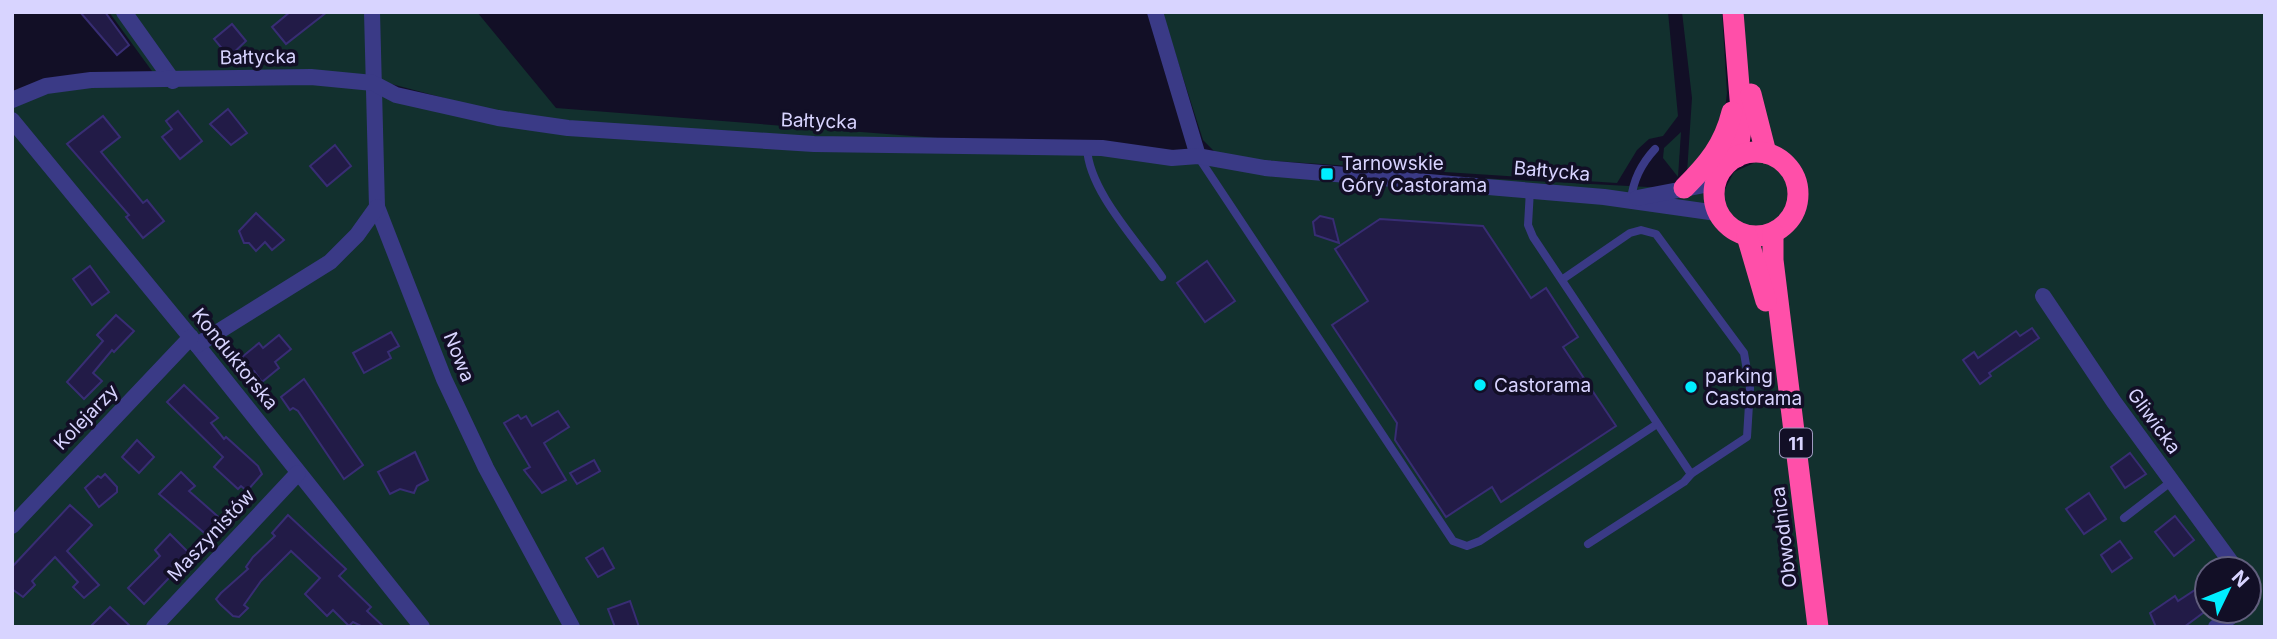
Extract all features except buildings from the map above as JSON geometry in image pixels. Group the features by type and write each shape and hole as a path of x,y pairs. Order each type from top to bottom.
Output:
{"highway":[{"path":"1733,12 1737,89 1742,123 1737,157"},
{"path":"1745,12 1751,104 1766,153"},
{"path":"1684,188 1715,156 1726,136 1737,89"},
{"path":"1748,153 1766,153 1788,168 1797,191 1793,215 1773,233 1747,236 1735,232 1717,213 1713,198 1715,183 1725,166 1737,157 1748,153"},
{"name":"Obwodnica","path":"1773,233 1773,260 1818,627"},
{"name":"Obwodnica","path":"1747,236 1757,263 1774,334 1806,627"}],"street":[{"path":"124,12 173,81"},
{"name":"Nowa","path":"372,12 377,207 444,379 486,468 572,627"},
{"path":"1155,12 1198,156"},
{"name":"Bałtycka","path":"12,100 46,86 90,80 173,81 311,77 373,82 396,95 498,118 568,128 814,144 1087,148 1172,158 1198,156 1265,169 1530,190 1631,200 1717,213"},
{"name":"Konduktorska","path":"12,120 194,341 422,627"},
{"name":"Bałtycka","path":"1631,200 1715,183"},
{"name":"Kolejarzy","path":"12,526 194,341 330,262 357,235 377,207"},
{"name":"Gliwicka","path":"2043,296 2226,555"},
{"name":"Maszynistów","path":"154,627 298,473"}],"lane":[{"path":"1087,148 1088,162 1096,183 1162,277"},
{"path":"1631,200 1637,176 1655,149"},
{"path":"1198,156 1453,541 1467,546 1480,541 1657,424"},
{"path":"1530,190 1528,225 1690,474"},
{"path":"1563,279 1630,233 1641,230 1656,234 1744,354 1750,388 1747,437 1690,474 1684,482 1588,544"},
{"path":"2124,518 2172,481"}],"green space":[{"path":"109,12 366,12 367,93 448,99 380,81 380,12 477,12 556,108 1384,173 1724,191 1734,172 1754,163 1736,12 2265,12 2265,627 12,627 12,98 157,78"},
{"path":"1162,12 1668,12 1678,116 1663,136 1649,139 1637,150 1617,183 1229,158 1218,155 1203,140"},
{"path":"1682,12 1722,12 1727,93 1723,126 1687,173 1692,98"},
{"path":"1681,132 1678,177 1663,158 1664,148"}],"place":[{"name":"Tarnowskie Góry Castorama","path":"1327,174"},
{"name":"Castorama","path":"1480,385"},
{"name":"parking Castorama","path":"1691,387"}]}
